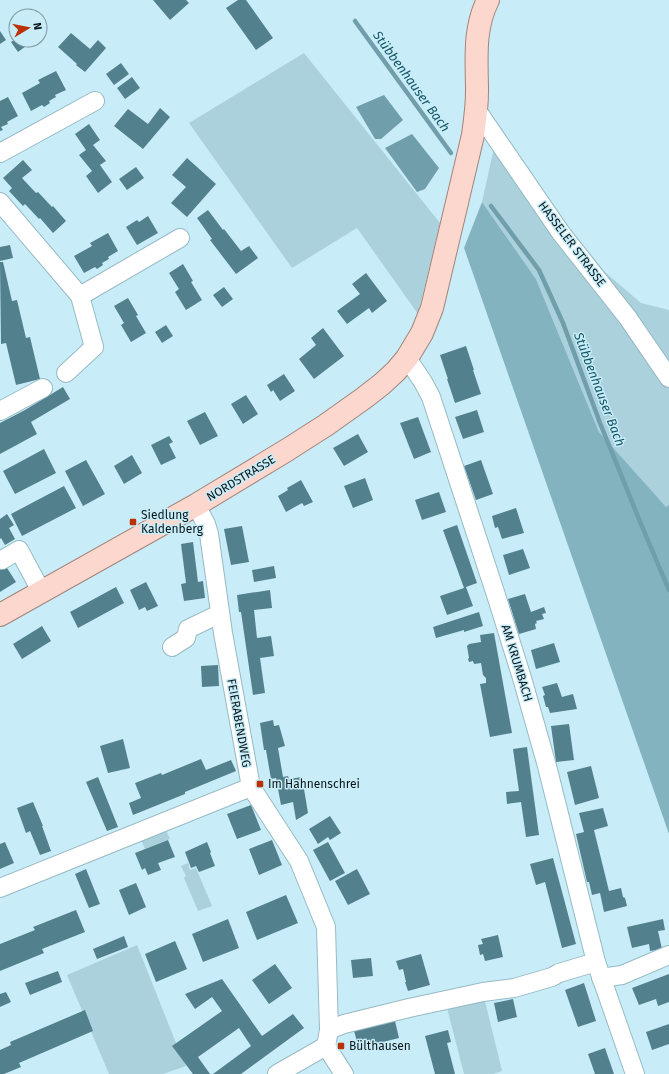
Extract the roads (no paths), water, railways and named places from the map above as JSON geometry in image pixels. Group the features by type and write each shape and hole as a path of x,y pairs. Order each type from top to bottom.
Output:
{"main road":[{"path":"407,358 422,333 432,308 472,135 476,109 476,42 478,25 488,0"},
{"name":"NORDSTRASSE","path":"0,615 196,505 288,450 326,425 382,384 407,358"}],"street":[{"path":"0,153 95,101"},
{"name":"HASSELER STRASSE","path":"476,109 509,155 561,233 628,318 669,378"},
{"path":"0,202 80,296 94,348 66,373"},
{"path":"80,296 180,238"},
{"name":"AM KRUMBACH","path":"407,358 423,382 431,398 520,671 547,766 599,970 635,1074"},
{"path":"0,411 42,388"},
{"name":"FEIERABENDWEG","path":"196,505 206,524 209,534 220,615 251,787 299,861 326,927 328,1038"},
{"path":"2,560 19,550 41,591"},
{"path":"172,647 186,638 188,629 220,615"},
{"path":"0,888 251,787"},
{"path":"277,1074 328,1038 344,1024 483,992 514,988 552,978 559,972 599,970 622,975 669,955"},
{"path":"328,1038 344,1074"}],"waterway":[{"name":"Stübbenhauser Bach","path":"355,21 451,153"},
{"name":"Stübbenhauser Bach","path":"491,206 539,270 563,323 600,423 669,590"}],"place":[{"name":"Siedlung Kaldenberg","path":"133,522"},
{"name":"Im Hahnenschrei","path":"260,784"},
{"name":"Bülthausen","path":"341,1046"}]}
